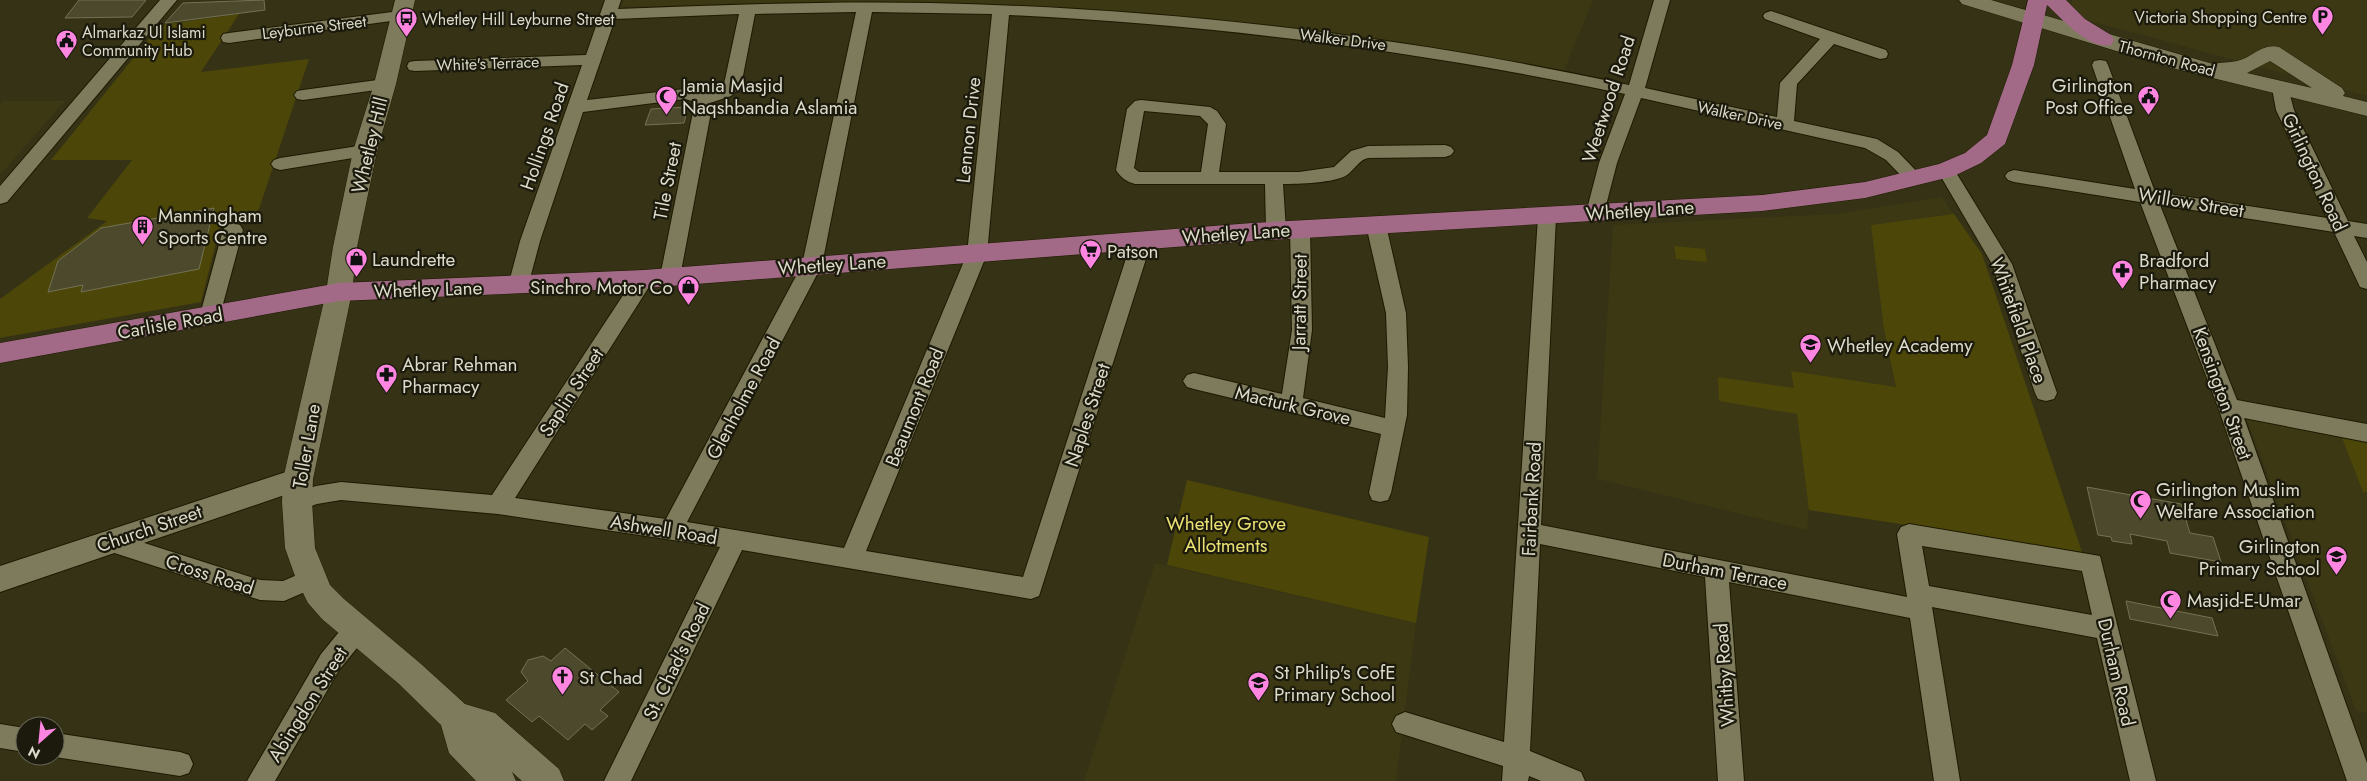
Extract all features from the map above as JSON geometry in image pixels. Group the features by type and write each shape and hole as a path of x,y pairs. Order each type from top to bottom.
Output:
{"main road":[{"name":"Thornton Road","path":"1969,0 2036,10 2103,40 2206,69 2366,109"},
{"path":"2054,0 2078,23 2103,40"},
{"name":"Whetley Hill","path":"339,292 345,247 365,151 385,84 402,8"},
{"name":"Whetley Lane","path":"339,292 518,286 644,279 1288,229 1547,217 1762,203 1865,190 1915,180 1946,170 1972,158 1997,139 2023,65 2036,10"},
{"path":"2206,69 2244,67 2271,52 2311,80 2366,109"},
{"name":"Carlisle Road","path":"0,354 339,292"},
{"name":"Toller Lane","path":"339,292 297,491 300,548 311,579 319,594 333,609 410,674 456,717 461,742 491,768 547,781"}],"street":[{"path":"0,198 169,0"},
{"name":"Weetwood Road","path":"1595,213 1608,163 1635,92 1662,0"},
{"name":"Walker Drive","path":"611,7 1001,10 1246,27 1375,43 1508,65 1871,143 1892,156 1915,180"},
{"name":"Hollings Road","path":"518,286 530,241 611,7"},
{"name":"Leyburne Street","path":"229,38 402,8"},
{"name":"Glenholme Road","path":"672,529 812,265 865,8"},
{"path":"576,107 685,94 697,96 701,100 725,92 732,86 748,9"},
{"name":"Lennon Drive","path":"977,254 1001,10"},
{"path":"1770,16 1880,54"},
{"path":"1785,124 1790,83 1831,36"},
{"name":"White's Terrace","path":"415,66 592,60"},
{"name":"Kensington Street","path":"2100,65 2147,195 2229,407 2360,781"},
{"path":"303,95 385,84"},
{"name":"Girlington Road","path":"2281,88 2285,110 2367,282"},
{"name":"Tile Street","path":"670,277 702,112 701,100"},
{"path":"1209,178 1217,124 1212,115 1204,111 1141,105 1136,109 1125,170 1135,178 1274,180 1299,178 1339,172 1357,155 1368,152 1445,151"},
{"path":"280,164 365,151"},
{"name":"Whitefield Place","path":"1946,170 2002,264 2046,393"},
{"name":"Willow Street","path":"2014,176 2147,195 2367,231"},
{"name":"Jarratt Street","path":"1274,180 1288,229 1302,330 1291,404"},
{"name":"Fairbank Road","path":"1516,770 1547,217"},
{"path":"1376,225 1396,313 1398,366 1396,415 1380,493"},
{"path":"210,315 233,230"},
{"name":"Naples Street","path":"1031,589 1142,240"},
{"name":"Beaumont Road","path":"850,560 977,254"},
{"name":"Saplin Street","path":"498,505 644,279"},
{"name":"Macturk Grove","path":"1194,381 1392,428"},
{"path":"2229,407 2367,433"},
{"name":"Ashwell Road","path":"297,491 316,495 341,491 498,505 672,529 1031,589"},
{"name":"Church Street","path":"0,579 110,542 297,491"},
{"name":"Durham Terrace","path":"1529,532 1716,569 1919,602 2107,629"},
{"name":"Durham Road","path":"1919,602 1909,534 2092,563 2143,781"},
{"name":"St. Chad's Road","path":"616,781 735,541"},
{"name":"Cross Road","path":"110,542 260,590 284,591 311,579"},
{"name":"Whitby Road","path":"1716,569 1731,781"},
{"path":"1919,602 1947,781"},
{"name":"Abingdon Street","path":"260,781 330,662 357,629"},
{"path":"1405,724 1516,770 1572,781"},
{"path":"0,736 15,738"},
{"path":"65,747 180,764"}],"shaded area":[{"path":"624,0 1593,0 1564,71 1320,32 1142,14 977,4 786,3 621,7"},
{"name":"Victoria Shopping Centre","path":"2072,0 2367,0 2367,96 2072,16"},
{"path":"2,101 65,101 0,175 0,105"},
{"name":"Whetley Academy","path":"1942,197 1982,254 2082,552 1809,510 1807,530 1597,479 1613,225 1836,214"},
{"name":"Girlington Primary School","path":"2246,417 2367,440 2367,713 2356,711"},
{"name":"St Philip's CofE Primary School","path":"1155,563 1416,623 1396,781 1084,781"}],"green space":[{"path":"239,14 201,72 309,59 255,221 220,227 201,302 0,338 0,299 107,221 87,218 132,160 51,160 160,25"},
{"path":"1954,214 1982,254 2082,552 1809,510 1797,414 1719,401 1718,377 1794,388 1791,371 1896,387 1884,329 1871,225"},
{"path":"1674,246 1705,249 1707,262 1676,259"},
{"path":"2342,438 2367,443 2367,492 2363,492"},
{"name":"Whetley Grove Allotments","path":"1187,480 1429,537 1416,623 1167,565"}],"building":[{"path":"79,0 146,0 132,17 65,18"},
{"path":"264,0 265,10 165,23 183,3"},
{"name":"Jamia Masjid Naqshbandia Aslamia","path":"688,107 684,123 645,125 651,109"},
{"name":"Manningham Sports Centre","path":"214,208 199,269 81,292 83,285 48,292 58,261 101,228"},
{"name":"Girlington Muslim Welfare Association","path":"2087,487 2181,504 2190,533 2213,537 2221,562 2170,553 2167,541 2130,534 2132,544 2112,541 2111,537 2098,535"},
{"name":"Masjid-E-Umar","path":"2126,601 2212,618 2218,636 2130,619"},
{"name":"St Chad","path":"565,648 619,692 600,710 608,716 592,730 585,724 568,740 539,716 532,722 506,700 528,681 521,672 528,660 543,656 551,661"}],"place":[{"name":"Victoria Shopping Centre","path":"2323,36"},
{"name":"Whetley Hill Leyburne Street","path":"406,38"},
{"name":"Almarkaz Ul Islami Community Hub","path":"66,60"},
{"name":"Jamia Masjid Naqshbandia Aslamia","path":"666,115"},
{"name":"Girlington Post Office","path":"2149,115"},
{"name":"Manningham Sports Centre","path":"142,245"},
{"name":"Patson","path":"1091,270"},
{"name":"Laundrette","path":"356,278"},
{"name":"Bradford Pharmacy","path":"2123,290"},
{"name":"Sinchro Motor Co","path":"689,306"},
{"name":"Whetley Academy","path":"1811,364"},
{"name":"Abrar Rehman Pharmacy","path":"386,394"},
{"name":"Girlington Muslim Welfare Association","path":"2140,519"},
{"name":"Girlington Primary School","path":"2336,576"},
{"name":"Masjid-E-Umar","path":"2171,619"},
{"name":"St Chad","path":"563,696"},
{"name":"St Philip's CofE Primary School","path":"1258,702"}]}
